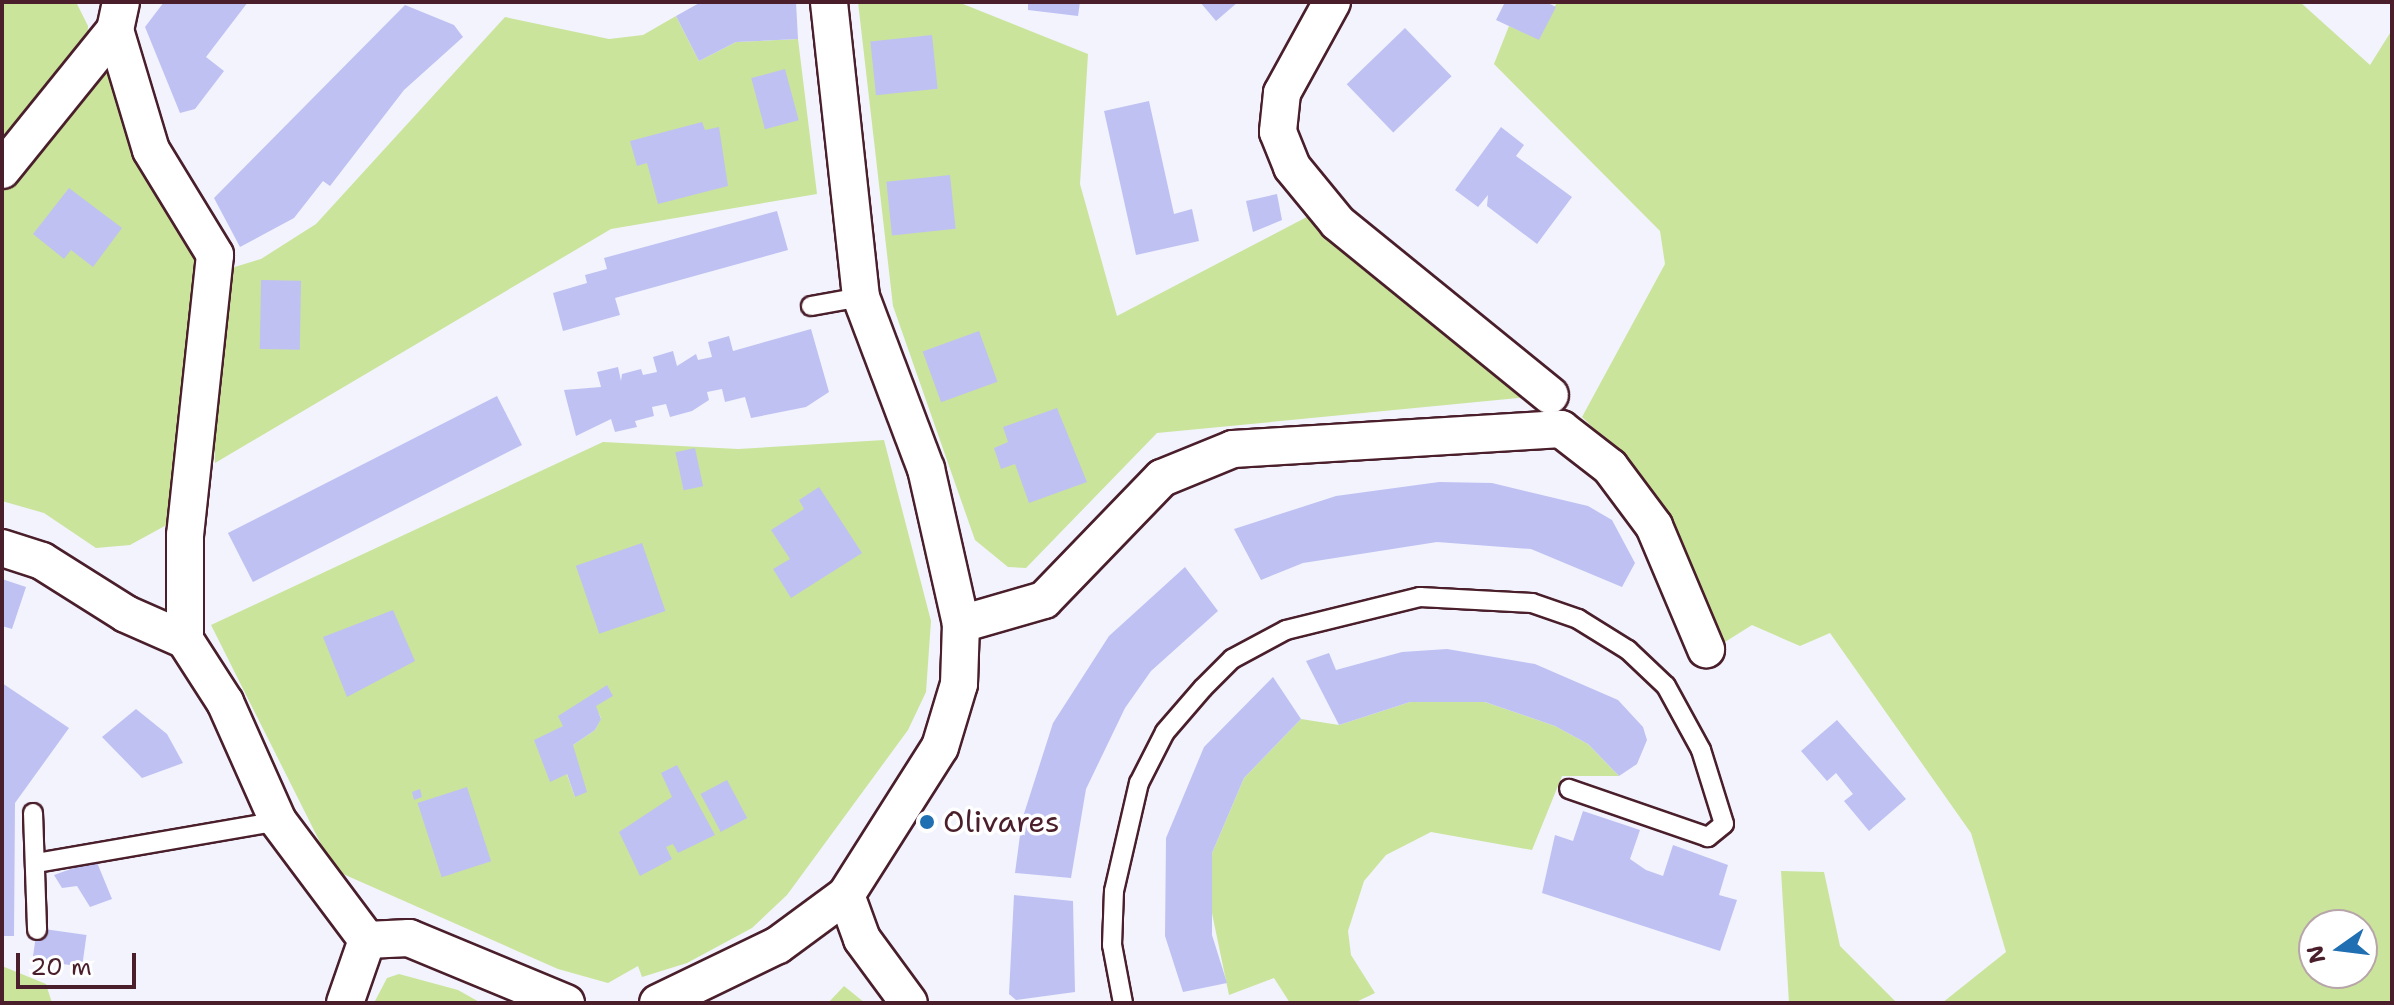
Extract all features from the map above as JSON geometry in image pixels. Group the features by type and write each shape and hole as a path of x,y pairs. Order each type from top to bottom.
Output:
{"street":[{"path":"658,1003 778,945 846,895 940,747 959,684 961,624 926,469 861,297 829,2"},
{"path":"1332,2 1282,93 1278,132 1292,167 1338,223 1550,395"},
{"path":"2,170 118,16"},
{"path":"118,16 151,150 215,255 199,492 185,640"},
{"path":"961,624 1044,600 1162,478 1233,449 1561,429 1610,467 1654,526 1706,649"},
{"path":"2,548 42,561 126,614 185,640 225,702 278,821 367,940"},
{"path":"846,895 862,939 909,1003"},
{"path":"367,940 409,938 566,1003"},
{"path":"345,1003 367,940"}],"lane":[{"path":"811,306 861,297"},
{"path":"1123,1003 1112,945 1114,891 1139,783 1165,732 1203,688 1232,659 1286,630 1420,597 1532,603 1578,619 1628,650 1666,686 1701,750 1724,824 1708,837 1569,789"},
{"path":"33,813 37,930"},
{"path":"36,863 278,821"}],"green space":[{"path":"2,2 76,2 88,26 87,45 2,146"},
{"path":"858,2 958,2 1088,54 1080,184 1117,316 1324,208 1550,395 1157,433 1026,568 1008,567 975,540 893,306"},
{"path":"1557,2 2300,2 2370,65 2392,30 2392,1003 1942,1003 2006,952 1971,833 1830,633 1800,646 1752,625 1725,642 1634,468 1582,417 1665,264 1660,231 1494,64 1509,26 1539,39"},
{"path":"676,16 699,61 736,42 798,39 817,194 611,229 215,463 213,385 228,269 261,259 316,224 505,17 609,39 643,35"},
{"path":"115,63 193,243 199,276 172,522 130,545 96,548 44,513 2,501 2,192"},
{"path":"884,440 931,621 926,692 908,730 787,895 752,928 687,963 642,977 638,966 608,983 558,969 334,870 211,625 603,442 738,449","holes":["595,706 601,718 595,730 573,745 575,797 552,733"]},
{"path":"1410,702 1485,702 1555,726 1588,744 1619,776 1562,776 1532,850 1431,832 1386,855 1364,881 1348,931 1351,955 1375,993 1354,1003 1290,1003 1274,978 1229,995 1208,894 1212,853 1244,778 1301,719 1339,725"},
{"path":"1781,871 1824,872 1840,946 1897,1003 1789,1003"},
{"path":"2,966 46,984 52,1003 2,1003"},
{"path":"399,974 458,990 481,1003 374,1003 387,978"},
{"path":"844,986 865,1003 828,1003"}],"building":[{"path":"164,2 248,2 206,57 224,71 195,109 180,113 145,27"},
{"path":"701,2 796,2 798,39 736,42 699,61 676,16"},
{"path":"1028,2 1080,2 1078,16 1028,10"},
{"path":"1200,2 1238,2 1216,21"},
{"path":"1505,2 1546,2 1556,7 1539,40 1496,20"},
{"path":"405,5 454,25 463,37 404,90 330,186 323,181 294,218 240,247 214,198"},
{"path":"1405,28 1452,76 1393,132 1347,84"},
{"path":"932,35 938,89 876,95 870,41"},
{"path":"785,69 799,120 765,129 751,78"},
{"path":"1149,101 1174,214 1192,209 1199,241 1136,255 1104,111"},
{"path":"702,122 705,130 719,127 728,186 658,204 647,163 637,166 630,141"},
{"path":"1501,127 1524,145 1516,156 1572,197 1537,244 1487,206 1488,195 1478,207 1455,190"},
{"path":"950,175 956,229 892,235 886,182"},
{"path":"69,188 122,228 93,267 71,250 64,259 33,234"},
{"path":"1277,194 1282,220 1253,232 1246,201"},
{"path":"777,211 788,250 615,298 620,315 563,331 553,293 587,283 585,275 607,269 604,258"},
{"path":"261,280 301,281 300,350 260,349"},
{"path":"811,329 829,392 806,407 751,418 745,397 725,402 722,389 707,392 709,400 692,411 670,417 666,404 652,407 654,416 635,421 637,427 615,432 611,419 576,436 564,390 601,387 597,372 618,367 621,381 622,374 641,369 643,375 657,372 653,357 673,351 677,366 696,354 698,360 712,357 708,342 729,336 733,351"},
{"path":"979,331 997,382 941,402 923,352"},
{"path":"497,396 522,445 253,582 228,533"},
{"path":"1057,408 1087,482 1029,503 1015,464 1001,469 994,448 1008,442 1003,427"},
{"path":"695,448 703,486 684,490 675,452"},
{"path":"1439,482 1492,483 1588,506 1612,520 1635,563 1622,587 1531,549 1437,542 1303,563 1261,580 1234,529 1336,496"},
{"path":"819,487 862,553 791,598 773,569 790,559 771,530 804,509 799,500"},
{"path":"642,543 665,611 599,634 576,566"},
{"path":"1185,567 1218,611 1151,671 1125,708 1086,789 1071,878 1015,873 1022,820 1053,723 1109,636"},
{"path":"2,579 26,587 12,629 2,626"},
{"path":"393,610 415,661 347,697 323,637"},
{"path":"1447,649 1535,664 1618,700 1643,727 1647,740 1637,764 1619,776 1588,744 1555,726 1485,702 1410,702 1339,725 1306,661 1329,653 1336,670 1402,652"},
{"path":"1273,677 1301,719 1244,778 1212,853 1212,935 1227,983 1183,992 1165,936 1166,838 1204,747"},
{"path":"2,683 69,728 15,803 14,936 2,936"},
{"path":"607,685 613,696 596,706 601,719 595,730 573,745 587,792 575,797 567,774 550,782 534,740 563,726 558,716"},
{"path":"136,709 167,734 183,763 142,778 102,737"},
{"path":"1837,720 1906,799 1869,831 1844,801 1853,794 1836,773 1827,781 1801,751"},
{"path":"677,765 715,835 678,853 673,844 666,847 672,859 640,876 619,832 672,797 661,773"},
{"path":"727,780 747,818 721,832 701,794"},
{"path":"467,787 491,861 442,877 418,803"},
{"path":"420,789 422,797 414,800 412,792"},
{"path":"1583,811 1640,830 1630,859 1646,870 1663,876 1673,845 1728,865 1719,895 1737,900 1720,951 1542,893 1555,835 1573,841"},
{"path":"96,860 112,899 90,907 77,886 62,888 54,875"},
{"path":"1014,895 1073,901 1075,992 1016,1000 1009,994"},
{"path":"37,928 87,935 82,967 33,960"}],"place":[{"name":"Olivares","path":"927,822"}]}
